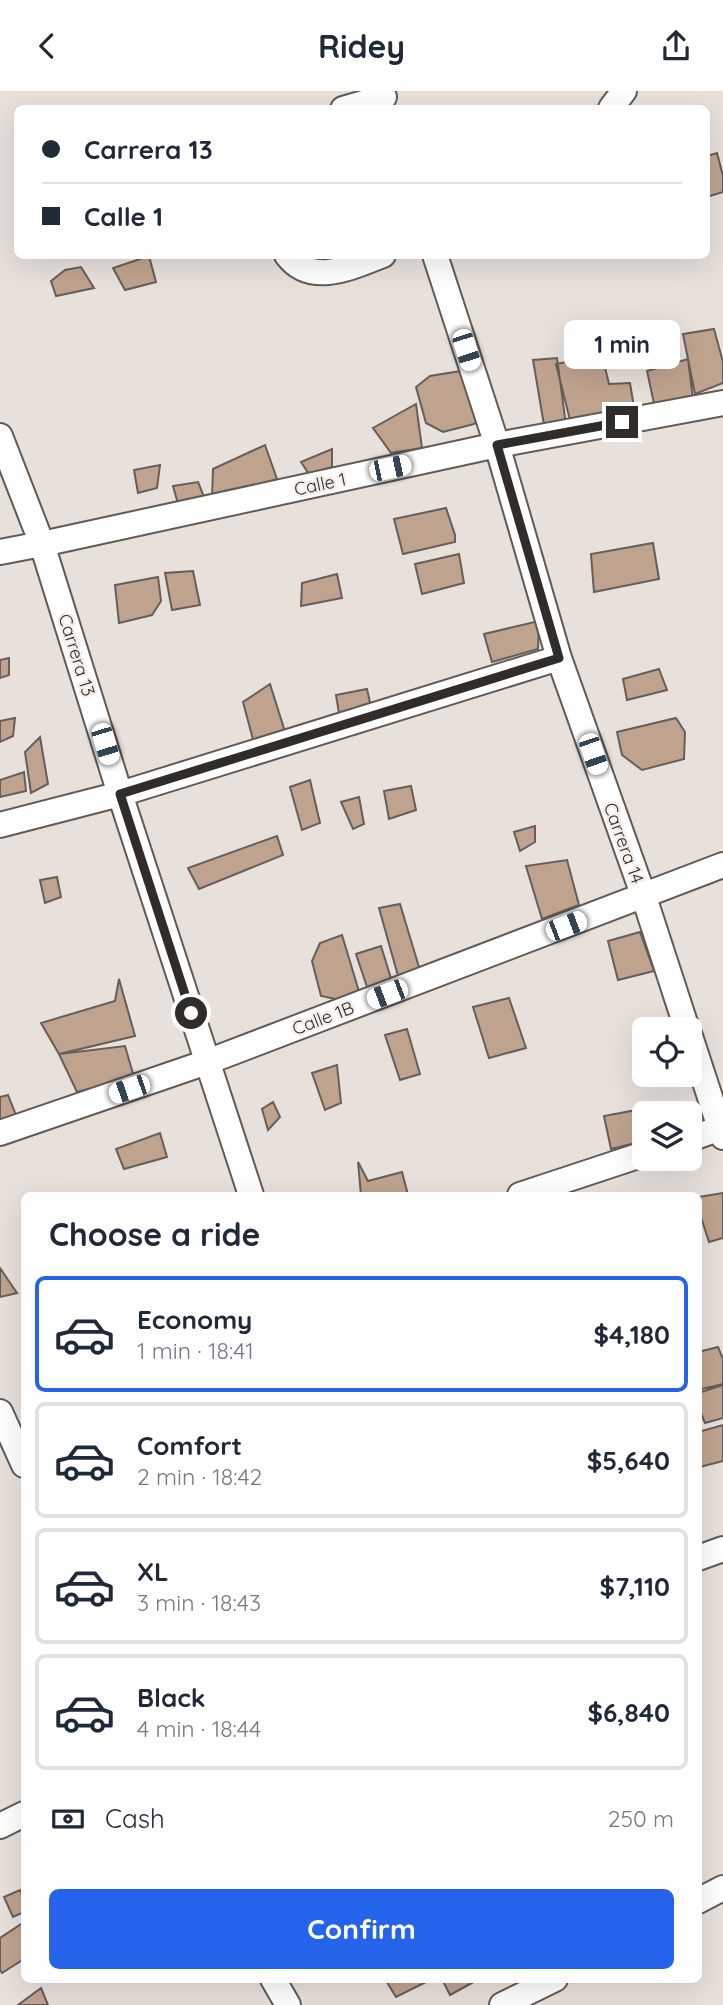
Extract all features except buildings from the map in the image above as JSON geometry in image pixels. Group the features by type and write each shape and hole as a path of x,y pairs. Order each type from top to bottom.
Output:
{"street":[{"path":"613,105 624,91"},
{"path":"360,105 385,99"},
{"path":"291,259 301,269 323,273 370,259"},
{"name":"Carrera 14","path":"436,259 497,445 559,658 683,1017"},
{"name":"Calle 1","path":"0,552 497,445 723,403"},
{"name":"Carrera 13","path":"0,436 42,544 120,794 250,1192"},
{"path":"0,825 120,794 559,658"},
{"name":"Calle 1B","path":"0,1133 207,1062 723,865"},
{"path":"702,1072 722,1131 702,1136"},
{"path":"529,1192 632,1158"},
{"path":"0,1412 21,1458"},
{"path":"702,1557 723,1549"},
{"path":"0,1826 21,1816"},
{"path":"702,1899 723,1888"},
{"path":"275,1983 288,2005"},
{"path":"502,2005 542,1988"}],"route":[{"path":"191,1013 120,794 559,658 497,445 622,422"}]}
